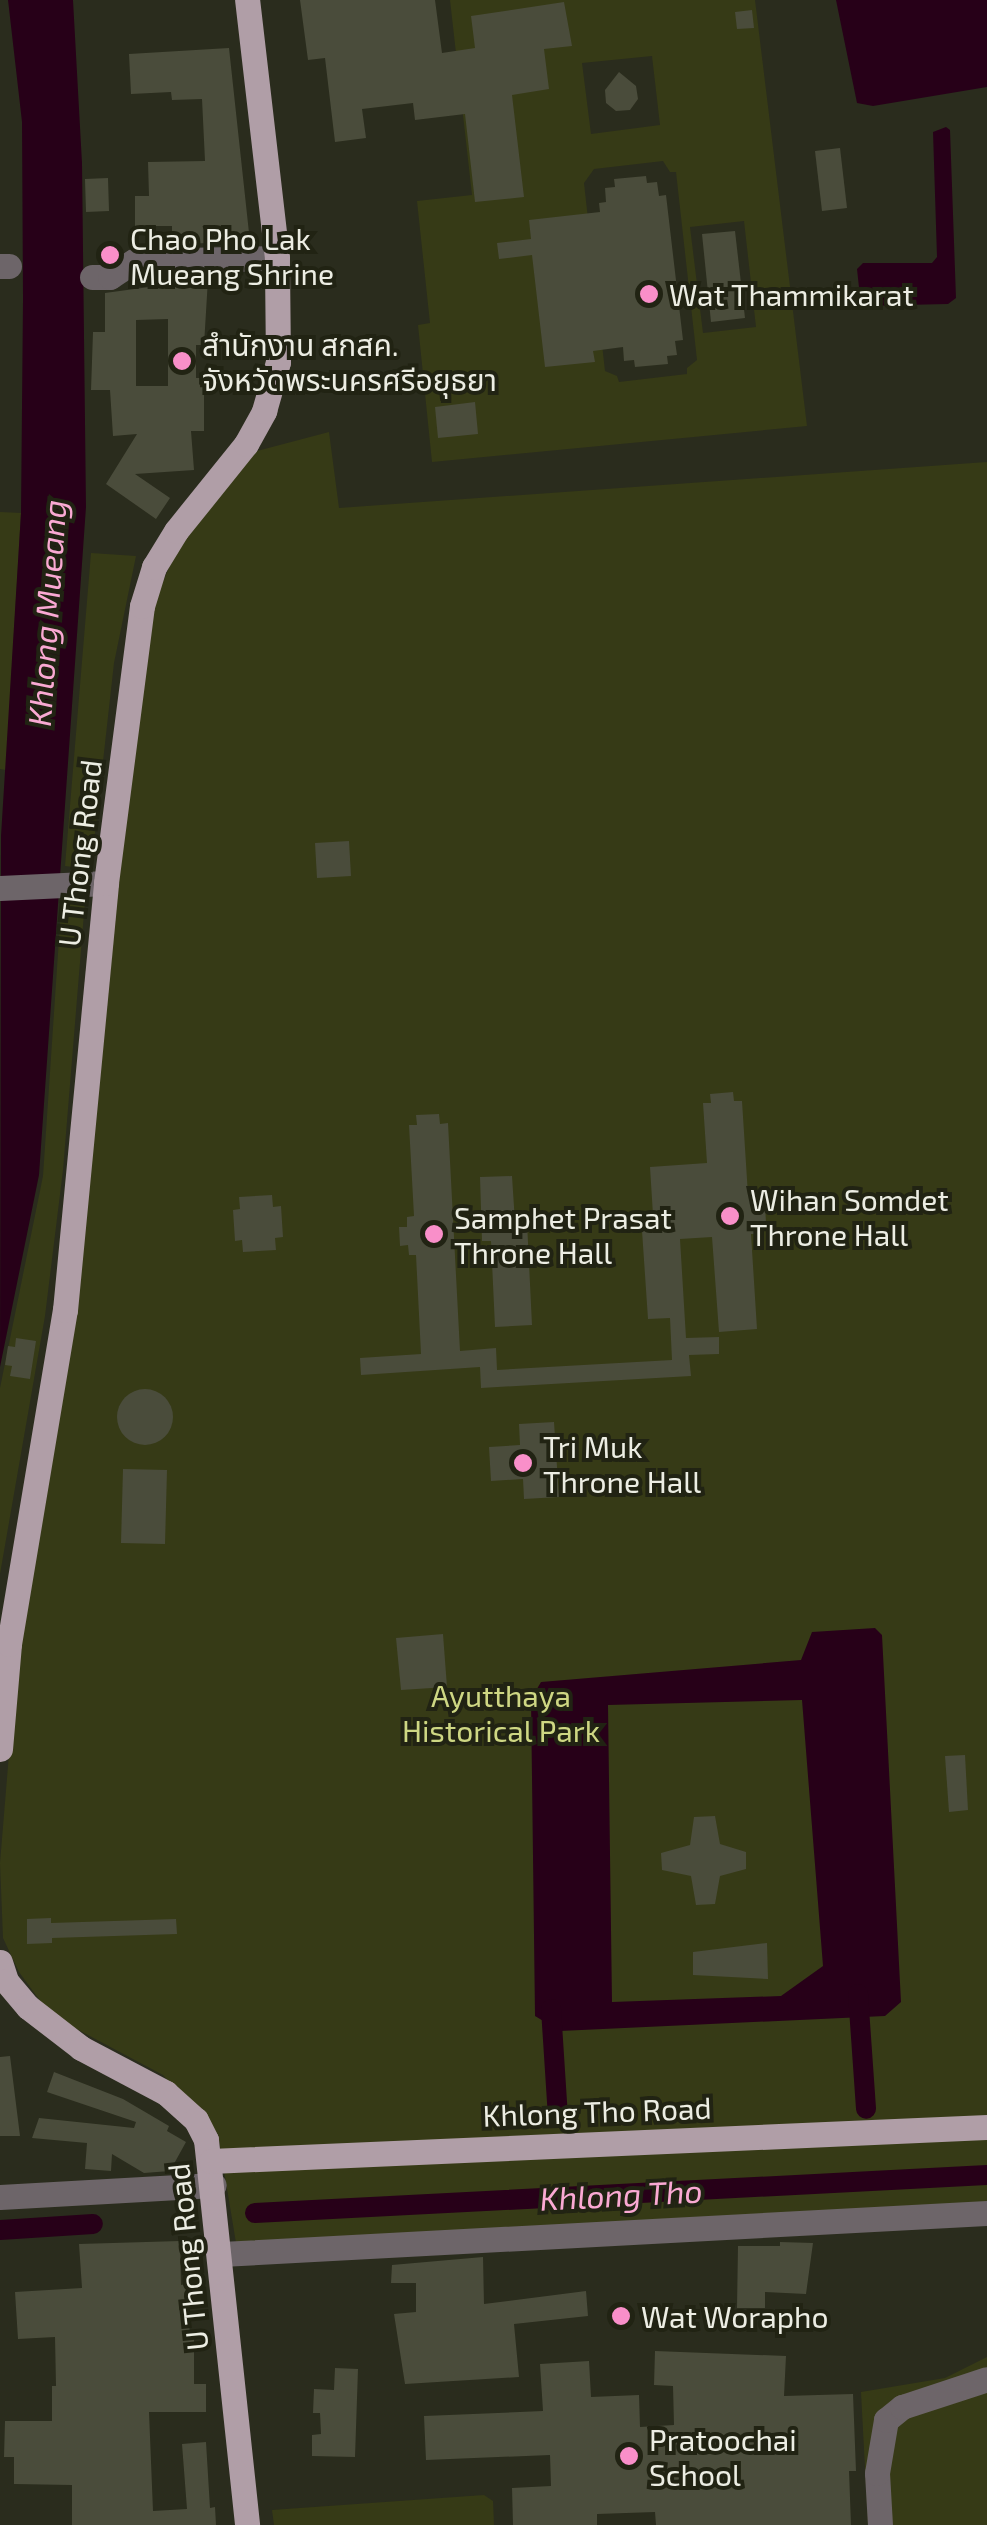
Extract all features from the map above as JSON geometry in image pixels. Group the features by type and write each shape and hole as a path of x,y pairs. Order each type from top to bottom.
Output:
{"main road":[{"name":"U Thong Road","path":"0,1749 9,1644 65,1310 94,884 142,606 154,567 176,531 246,444 264,411 278,362 277,258 247,0"},
{"name":"U Thong Road","path":"0,1962 6,1981 28,2007 81,2048 166,2094 196,2120 212,2173 247,2525"},
{"name":"Khlong Tho Road","path":"212,2173 987,2127"}],"street":[{"path":"92,276 110,276 134,262 277,258"},
{"path":"0,888 94,884"},
{"path":"0,2197 212,2173"},
{"path":"221,2254 987,2213"},
{"path":"880,2525 877,2472 886,2420 902,2407 987,2379"}],"green space":[{"path":"450,0 755,0 807,426 432,462 418,325 430,323 417,201 472,195","holes":["652,56 660,125 591,134 582,63","663,161 670,172 676,172 697,360 687,368 687,374 619,382 617,376 605,371 584,183 594,169","744,221 756,327 703,333 690,227"]},
{"name":"Ayutthaya Historical Park","path":"329,432 339,508 987,462 987,2205 236,2243 218,2134 163,2075 71,2026 41,2002 19,1972 3,1938 0,1863 18,1645 148,619 172,560 208,507 257,451"},
{"path":"0,512 21,513 6,770 0,769"},
{"path":"91,553 136,556 114,663 94,842 89,857 73,867 65,866"},
{"path":"62,894 81,895 85,901 63,1170 45,1316 0,1574 0,1388 43,1176"},
{"path":"987,2357 987,2525 868,2525 861,2392 945,2378"},
{"path":"484,2495 493,2501 494,2525 274,2525 272,2510"}],"water":[{"name":"Khlong Mueang","path":"8,0 73,0 82,163 86,507 39,1175 0,1367 1,836 21,513 23,299 22,122"},
{"path":"836,0 987,0 987,87 873,106 857,103"},
{"path":"946,127 950,130 956,298 948,304 861,306 857,269 863,263 932,263 937,257 933,132"},
{"path":"875,1628 882,1635 901,2002 885,2016 560,2031 535,2016 531,1699 541,1682 801,1660 812,1632","holes":["802,1700 823,1966 781,1996 612,2002 608,1705"]}],"building":[{"path":"300,0 435,0 442,53 475,48 471,16 564,2 572,46 544,49 549,89 512,95 524,197 475,202 465,114 415,120 413,103 362,109 366,138 335,142 325,58 308,60"},
{"path":"752,10 754,28 737,29 735,12"},
{"path":"229,48 250,242 172,244 172,226 135,226 135,196 149,196 148,162 205,161 202,99 172,100 171,92 131,94 129,54"},
{"path":"619,72 636,86 638,99 630,110 616,111 606,103 605,90"},
{"path":"840,148 847,208 822,211 815,151"},
{"path":"646,176 647,183 657,182 659,196 666,195 683,340 675,341 677,355 667,356 668,364 635,367 634,360 624,361 623,347 593,351 595,362 545,367 532,255 499,259 497,243 531,239 529,220 600,212 599,203 606,202 605,188 615,187 614,179"},
{"path":"108,178 109,211 86,212 85,179"},
{"path":"735,231 745,318 711,322 702,234"},
{"path":"208,279 204,345 196,345 196,378 204,378 204,431 191,431 194,470 135,474 170,498 156,519 106,484 137,434 113,436 110,390 91,390 93,332 105,332 105,293","holes":["168,319 168,386 136,386 136,320"]},
{"path":"475,402 478,434 438,438 435,407"},
{"path":"349,841 351,876 317,878 315,843"},
{"path":"733,1092 734,1101 742,1101 748,1195 755,1195 756,1205 765,1204 766,1223 757,1224 758,1234 751,1234 757,1329 719,1332 712,1237 680,1239 686,1338 719,1337 719,1354 689,1355 691,1376 481,1388 480,1367 361,1375 360,1358 421,1354 416,1255 409,1255 408,1245 400,1246 399,1227 407,1227 407,1217 414,1216 409,1125 417,1125 416,1115 439,1114 440,1124 448,1123 460,1351 496,1348 497,1370 672,1360 670,1318 648,1319 641,1216 653,1215 650,1167 707,1163 703,1103 711,1103 710,1094"},
{"path":"512,1176 515,1222 527,1222 532,1325 495,1327 491,1241 482,1241 480,1177"},
{"path":"272,1195 273,1207 281,1206 283,1237 275,1238 276,1250 243,1252 242,1240 235,1241 233,1210 240,1209 239,1197"},
{"path":"16,1338 36,1341 30,1379 10,1376 12,1366 5,1365 8,1346 15,1347"},
{"path":"145,1389 165,1397 173,1417 165,1437 145,1445 125,1437 117,1417 125,1397"},
{"name":"Tri Muk Throne Hall","path":"554,1422 559,1497 524,1499 523,1479 491,1481 489,1447 520,1445 519,1424"},
{"path":"123,1469 167,1470 165,1544 121,1543"},
{"path":"443,1634 447,1687 401,1690 396,1638"},
{"path":"965,1755 968,1810 949,1812 945,1756"},
{"path":"715,1816 720,1844 746,1852 746,1869 720,1876 715,1904 696,1905 691,1876 662,1870 661,1853 690,1845 694,1817"},
{"path":"51,1918 51,1923 176,1919 177,1934 52,1938 52,1943 27,1944 27,1919"},
{"path":"767,1943 768,1979 693,1975 693,1952"},
{"path":"10,2056 20,2136 0,2136 0,2057"},
{"path":"54,2072 123,2099 169,2126 167,2131 186,2142 170,2171 144,2173 112,2154 111,2171 85,2169 87,2143 32,2138 39,2118 134,2128 136,2122 47,2092"},
{"path":"180,2241 181,2285 187,2284 190,2338 194,2338 194,2384 206,2384 206,2412 149,2412 153,2511 187,2509 182,2444 206,2442 210,2508 215,2507 216,2525 72,2525 72,2485 14,2484 14,2457 4,2457 5,2421 52,2421 52,2386 56,2386 55,2337 18,2339 15,2292 82,2288 79,2244"},
{"path":"780,2242 813,2243 806,2294 765,2292 765,2308 737,2308 738,2246 780,2246"},
{"path":"483,2257 484,2304 586,2291 588,2316 514,2324 519,2377 405,2384 394,2314 416,2312 416,2283 391,2283 392,2265"},
{"name":"Pratoochai School","path":"655,2351 786,2356 784,2396 853,2394 856,2471 849,2471 851,2525 656,2525 655,2512 597,2514 597,2525 513,2525 512,2488 551,2486 550,2455 426,2460 424,2416 543,2411 540,2364 589,2361 591,2397 639,2395 640,2427 674,2425 673,2386 654,2385"},
{"path":"335,2368 358,2369 355,2457 312,2456 312,2435 321,2434 320,2413 313,2413 314,2389 334,2390"}],"waterway":[{"path":"858,1994 866,2109"},
{"path":"551,2009 558,2118"},
{"name":"Khlong Tho","path":"255,2213 987,2175"},
{"name":"Khlong Tho","path":"0,2230 93,2224"}],"place":[{"name":"Chao Pho Lak Mueang Shrine","path":"110,255"},
{"name":"Wat Thammikarat","path":"649,294"},
{"name":"สำนักงาน สกสค. จังหวัดพระนครศรีอยุธยา","path":"182,361"},
{"name":"Wihan Somdet Throne Hall","path":"730,1216"},
{"name":"Samphet Prasat Throne Hall","path":"434,1234"},
{"name":"Tri Muk Throne Hall","path":"523,1463"},
{"name":"Wat Worapho","path":"621,2316"},
{"name":"Pratoochai School","path":"629,2456"}]}
